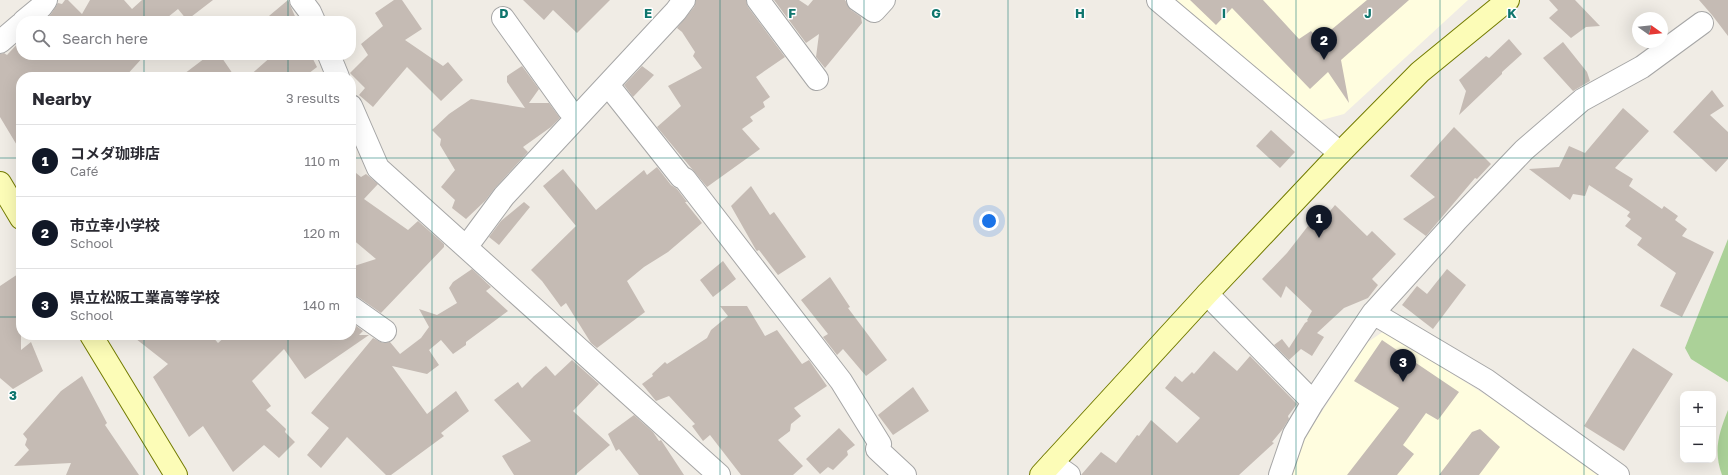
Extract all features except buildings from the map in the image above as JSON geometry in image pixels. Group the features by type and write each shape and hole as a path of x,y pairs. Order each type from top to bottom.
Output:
{"street":[{"path":"30,16 41,7 46,0"},
{"path":"301,0 312,16"},
{"path":"466,246 504,196 676,11 684,0"},
{"path":"758,0 817,79"},
{"path":"858,0 874,11 884,0"},
{"path":"1158,0 1340,153"},
{"path":"1054,471 1207,294 1340,153 1420,72 1508,0"},
{"path":"503,18 569,110 578,115"},
{"path":"1280,475 1294,434 1313,402 1373,313 1457,220 1524,150 1582,100 1642,67 1702,23"},
{"path":"0,42 16,28"},
{"path":"608,85 681,177 685,179 841,381 880,444 877,449 905,475"},
{"path":"356,117 378,168 719,475"},
{"path":"0,183 16,210"},
{"path":"1207,294 1313,402"},
{"path":"356,311 384,331"},
{"path":"1373,313 1486,380 1618,475"},
{"path":"94,340 176,475"}],"shaded area":[{"path":"1176,0 1468,0 1344,114 1318,121"},
{"path":"1384,331 1527,421 1601,475 1289,475 1307,434 1368,342"}],"green space":[{"path":"1728,239 1728,382 1691,359 1685,348"},
{"path":"1728,410 1728,475 1722,475 1718,458 1718,442"}],"place":[{"name":"市立幸小学校","path":"1324,60"},
{"name":"コメダ珈琲店","path":"1319,238"},
{"name":"県立松阪工業高等学校","path":"1403,382"}]}
